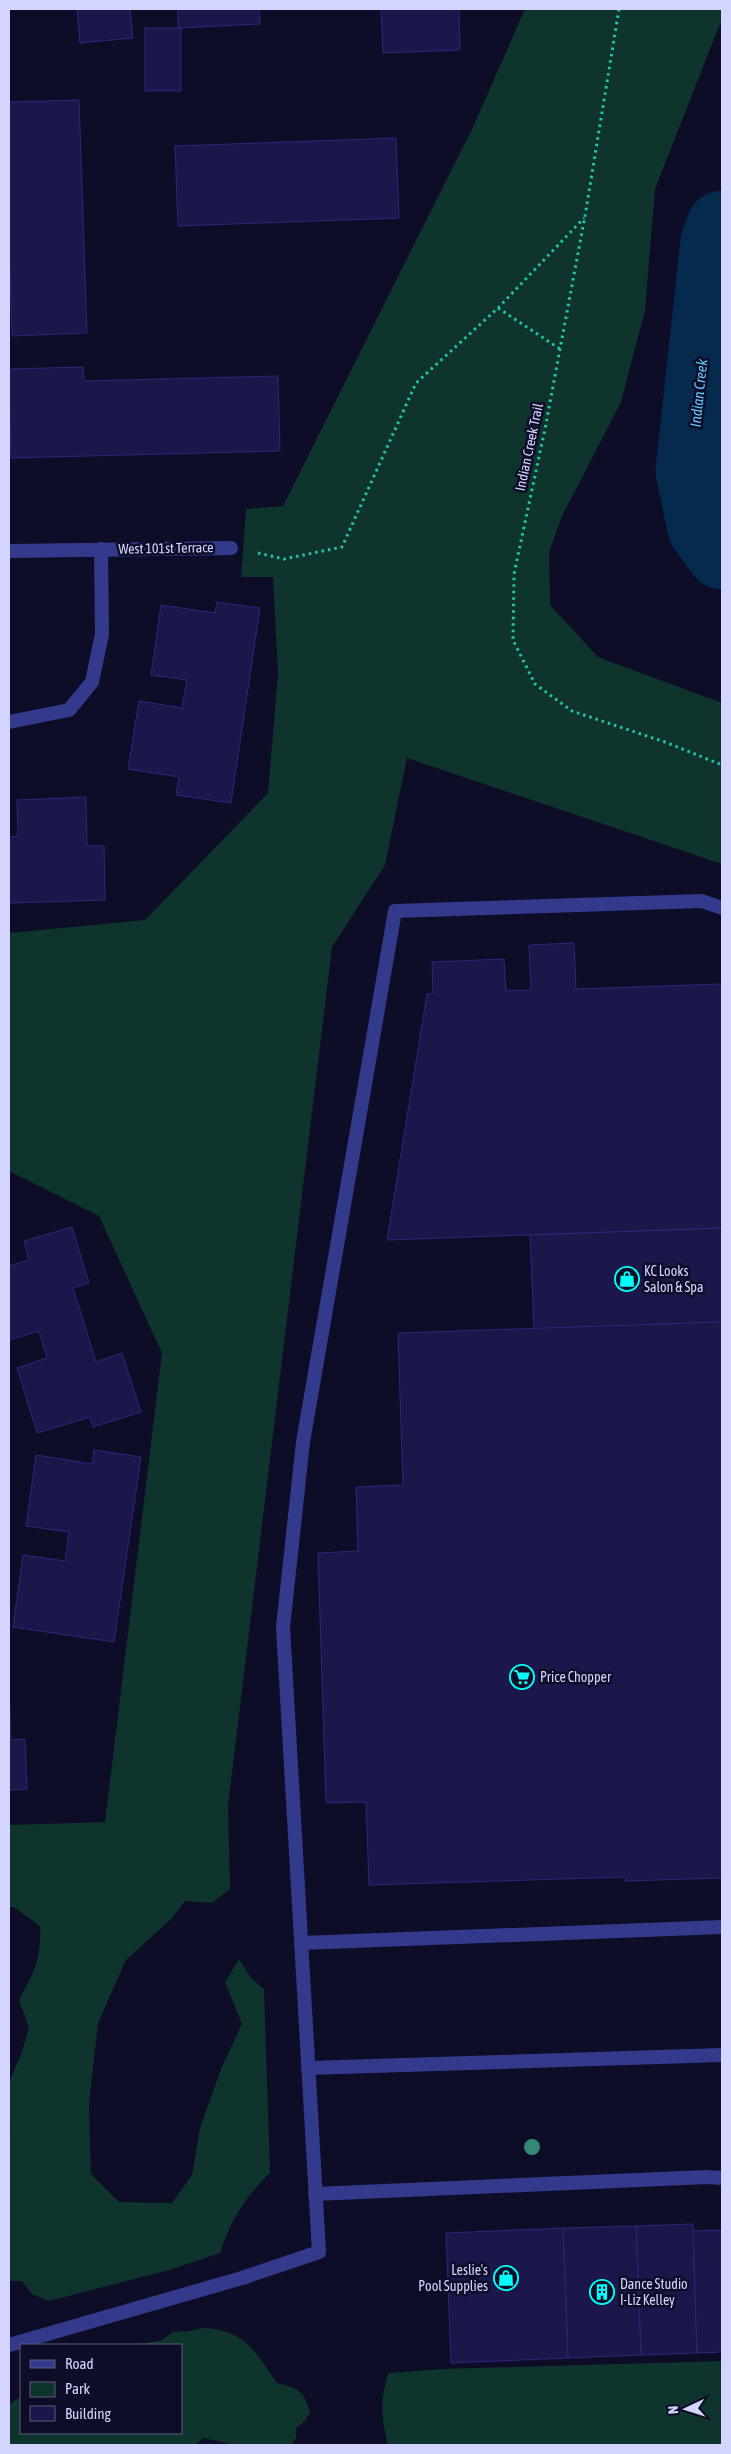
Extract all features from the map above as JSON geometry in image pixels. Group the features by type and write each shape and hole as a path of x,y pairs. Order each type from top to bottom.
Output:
{"street":[{"name":"West 101st Terrace","path":"9,551 231,548"},
{"name":"West 101st Terrace","path":"9,722 69,710 92,682 102,634 101,549"},
{"path":"9,2345 242,2278 319,2252 283,1626 303,1442 395,911 702,901 722,908"},
{"path":"301,1943 722,1927"},
{"path":"308,2068 722,2055"},
{"path":"315,2194 707,2177 722,2178"}],"path":[{"name":"Indian Creek Trail","path":"619,9 585,216 514,574 513,640 535,684 572,711 665,742 722,765"},
{"path":"231,548 284,559 342,547 416,383 498,308 585,216"},
{"path":"498,308 560,349"}],"green space":[{"path":"525,9 722,9 722,23 719,26 655,189 645,310 621,402 562,516 549,552 550,605 598,657 722,703 722,864 407,758 385,865 332,947 228,1806 230,1889 212,1903 185,1901 171,1919 126,1960 98,2023 89,2103 91,2174 119,2202 172,2203 192,2175 200,2128 221,2069 242,2024 225,1982 239,1959 251,1978 264,1989 270,2173 239,2210 228,2231 220,2253 169,2270 49,2301 32,2294 22,2281 9,2281 9,2133 11,2128 9,2123 9,2082 22,2052 29,2027 19,2000 36,1965 40,1926 14,1907 9,1907 9,1825 105,1822 162,1353 99,1216 9,1171 9,933 145,920 268,793 278,674 273,577 241,577 246,509 283,506 474,125"},
{"path":"203,2328 217,2330 239,2338 255,2352 277,2383 295,2389 302,2395 310,2412 305,2421 296,2428 296,2438 291,2445 236,2445 203,2438 196,2445 9,2445 9,2405 20,2397 20,2434 182,2434 182,2344 140,2344 162,2340 173,2332"},
{"path":"722,2361 722,2445 388,2445 382,2409 388,2373 443,2369"}],"building":[{"path":"77,9 130,9 133,38 80,43"},
{"path":"178,9 259,9 260,24 178,28"},
{"path":"381,9 459,9 460,50 383,53"},
{"path":"145,28 181,28 181,91 145,91"},
{"path":"79,100 87,333 12,336 9,234 9,102"},
{"path":"396,138 399,218 178,226 175,146"},
{"path":"83,367 84,381 278,376 280,451 11,458 9,369"},
{"path":"217,602 260,608 231,803 176,795 179,777 128,769 139,701 182,708 187,680 151,675 161,605 215,613"},
{"path":"86,797 87,846 104,846 105,900 9,903 9,837 18,836 17,800"},
{"path":"574,943 576,989 722,984 722,1228 387,1240 427,994 433,993 432,962 504,959 506,991 531,990 529,945"},
{"path":"72,1227 89,1283 73,1288 96,1362 122,1353 141,1412 93,1427 90,1417 37,1433 17,1368 47,1358 39,1331 9,1340 9,1266 29,1260 24,1241"},
{"name":"KC Looks Salon & Spa","path":"722,1228 722,1322 534,1329 530,1235"},
{"name":"Price Chopper","path":"722,1322 722,1878 625,1881 626,1877 369,1885 366,1802 326,1803 318,1553 358,1551 356,1487 403,1485 398,1333"},
{"path":"94,1450 141,1457 114,1642 13,1627 23,1555 65,1561 69,1532 26,1526 36,1455 92,1464"},
{"path":"9,1689 11,1740 25,1739 27,1789 9,1790"},
{"path":"693,2224 697,2353 641,2355 636,2226"},
{"name":"Dance Studio I-Liz Kelley","path":"636,2226 641,2355 568,2358 563,2228"},
{"name":"Leslie's Pool Supplies","path":"563,2228 568,2358 451,2363 446,2233"},
{"path":"722,2230 722,2352 697,2353 693,2231"}],"waterway":[{"name":"Indian Creek","path":"722,226 716,242 691,471 703,528 722,554"}],"place":[{"name":"KC Looks Salon & Spa","path":"627,1279"},
{"name":"Price Chopper","path":"522,1677"},
{"name":"Leslie's Pool Supplies","path":"506,2278"},
{"name":"Dance Studio I-Liz Kelley","path":"602,2292"}]}
